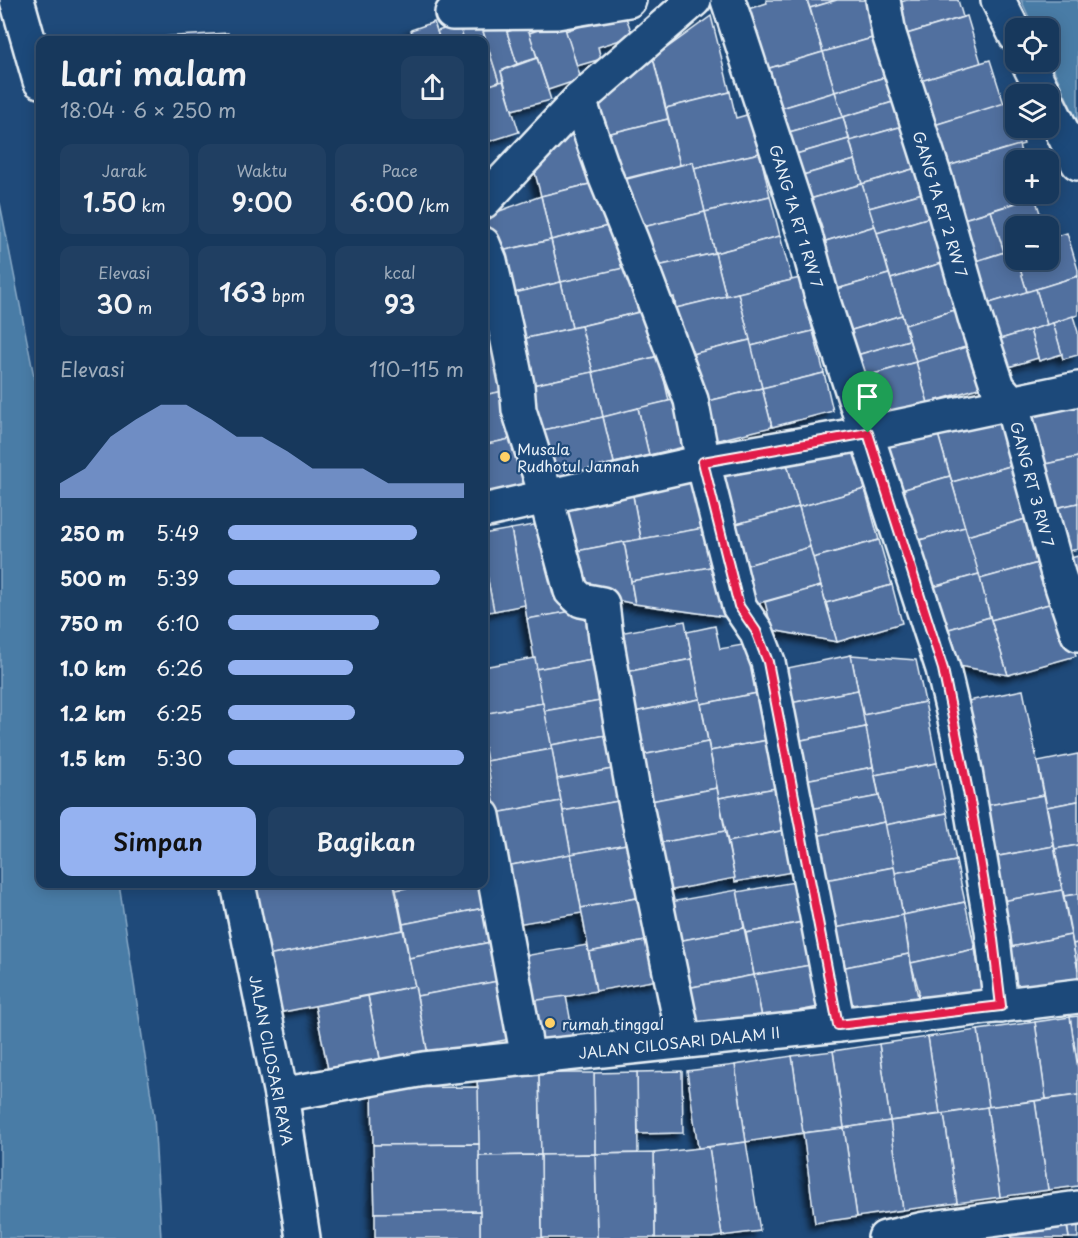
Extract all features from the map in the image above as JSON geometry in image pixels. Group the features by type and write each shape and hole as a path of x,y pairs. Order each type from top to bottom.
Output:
{"street":[{"path":"17,0 36,67"},
{"path":"452,14 557,12 630,0"},
{"path":"488,197 579,100 694,0"},
{"name":"GANG 1A RT 1 RW 7","path":"728,0 943,669 971,806 992,931 1001,1006"},
{"name":"GANG 1A RT 2 RW 7","path":"883,0 890,34 936,181 976,321 998,387 1011,402"},
{"path":"998,0 1007,18"},
{"path":"579,100 606,178 691,400 703,462 739,606 756,631 768,662 838,1025"},
{"path":"1059,125 1078,163"},
{"path":"488,256 517,385 519,410 571,591 580,600 602,604 633,791 684,1040"},
{"path":"488,510 703,462 868,433 1078,390"},
{"name":"GANG RT 3 RW 7","path":"1011,402 1058,574 1078,634"},
{"path":"488,843 528,1058"},
{"name":"JALAN CILOSARI RAYA","path":"239,888 281,1095 303,1238"},
{"name":"JALAN CILOSARI DALAM II","path":"281,1095 423,1069 838,1025 1078,996"},
{"path":"885,1238 924,1229 1078,1208"}],"water":[{"path":"1021,0 1078,0 1078,123 1055,72 1059,72 1059,18 1029,18"},
{"path":"0,203 36,387 36,888 120,888 154,1116 161,1238 0,1238"}],"building":[{"path":"766,0 807,0 823,52 763,70 745,10 767,3"},
{"path":"807,0 837,0 810,8"},
{"path":"837,0 873,0 883,35 823,52 810,8"},
{"path":"907,0 958,0 963,17 900,36 890,5"},
{"path":"624,12 633,36 598,47 601,59 577,66 565,31"},
{"path":"711,16 730,92 666,108 653,58"},
{"path":"967,16 981,63 914,83 900,36"},
{"path":"434,22 439,36 413,36 411,30"},
{"path":"563,22 581,79 548,90 529,33"},
{"path":"459,25 463,36 439,36 437,31"},
{"path":"481,25 484,36 463,36 461,31"},
{"path":"505,25 517,64 501,71 503,81 499,82 488,47 488,36 485,36 483,31"},
{"path":"527,25 537,58 517,64 507,32"},
{"path":"228,33 228,36 177,36"},
{"path":"883,35 895,74 835,92 823,52"},
{"path":"488,47 499,82 488,85"},
{"path":"823,52 835,92 775,110 763,70"},
{"path":"537,58 551,100 512,110 501,71"},
{"path":"653,58 668,119 603,135 594,97"},
{"path":"990,60 1004,104 928,127 914,83"},
{"path":"895,74 903,99 843,117 835,92"},
{"path":"503,81 519,132 488,142 488,86"},
{"path":"730,92 736,118 750,114 760,153 694,168 693,162 680,165 666,108"},
{"path":"835,92 843,117 782,134 775,110"},
{"path":"903,99 910,124 850,141 843,117"},
{"path":"1005,103 1005,138 1022,138 1024,144 941,168 928,127"},
{"path":"843,117 849,139 789,156 782,134"},
{"path":"668,119 680,165 615,181 603,135"},
{"path":"910,124 923,166 862,184 850,141"},
{"path":"578,126 598,182 541,196 532,161"},
{"path":"849,139 855,160 796,177 789,156"},
{"path":"1019,145 1020,150 1005,150 1005,204 1012,204 957,221 941,168"},
{"path":"760,153 770,196 705,212 694,168"},
{"path":"855,160 862,184 803,201 796,177"},
{"path":"693,162 705,212 639,228 627,179"},
{"path":"923,166 930,191 869,208 862,184"},
{"path":"598,182 609,226 551,240 541,196"},
{"path":"862,184 875,226 816,244 803,201"},
{"path":"930,191 937,215 877,233 869,208"},
{"path":"541,196 551,240 492,253 488,237 488,215"},
{"path":"770,196 780,236 715,253 705,212"},
{"path":"1013,204 1037,204 1041,216 1005,216 1004,252 991,211"},
{"path":"991,211 1004,252 970,263 957,221"},
{"path":"705,212 715,253 649,268 639,228"},
{"path":"937,215 951,260 891,279 877,233"},
{"path":"612,225 622,269 561,282 551,240"},
{"path":"875,226 889,274 830,291 816,244"},
{"path":"1067,233 1078,276 1027,292 1020,270 1059,270 1059,236"},
{"path":"780,236 792,280 726,296 715,253"},
{"path":"551,240 561,282 502,296 492,253"},
{"path":"1005,252 1005,270 1020,270 1027,292 983,305 970,263"},
{"path":"715,253 726,296 676,308 674,297 657,301 649,268"},
{"path":"951,260 965,307 905,325 891,279"},
{"path":"628,267 639,312 572,328 561,282"},
{"path":"889,274 902,315 842,333 830,291"},
{"path":"1078,276 1078,315 1047,325 1036,289"},
{"path":"800,278 813,331 751,346 738,293"},
{"path":"561,282 572,328 518,340 502,296"},
{"path":"1036,289 1047,325 994,341 983,305"},
{"path":"738,293 750,340 688,355 676,308"},
{"path":"965,307 976,344 916,362 905,325"},
{"path":"648,310 659,356 593,372 581,326"},
{"path":"902,315 909,340 850,357 842,333"},
{"path":"1073,316 1078,332 1078,355 1063,359 1053,323"},
{"path":"488,321 494,347 488,349"},
{"path":"1053,323 1062,354 1039,361 1030,330"},
{"path":"581,326 593,372 528,386 518,340"},
{"path":"1030,330 1038,358 1002,369 994,341"},
{"path":"813,331 824,373 762,388 751,346"},
{"path":"750,340 762,388 700,403 688,355"},
{"path":"909,340 916,362 856,379 850,357"},
{"path":"976,344 988,385 928,403 916,362"},
{"path":"494,347 504,391 488,394 488,349"},
{"path":"659,356 669,401 603,417 593,372"},
{"path":"916,362 928,403 868,420 856,379"},
{"path":"593,372 603,417 539,431 528,386"},
{"path":"824,373 833,411 772,427 762,388"},
{"path":"762,388 772,427 710,442 700,403"},
{"path":"504,391 514,438 488,444 488,394"},
{"path":"677,399 688,446 649,455 638,408"},
{"path":"1078,406 1078,457 1041,465 1031,416"},
{"path":"638,408 649,455 614,463 603,417"},
{"path":"1006,411 1021,463 952,482 937,431"},
{"path":"603,417 614,463 550,478 539,431"},
{"path":"937,431 950,476 898,491 884,441"},
{"name":"Musala Rudhotul Jannah","path":"514,438 535,490 488,501 488,444"},
{"path":"850,439 865,489 799,507 785,457"},
{"path":"785,457 799,507 733,525 719,476"},
{"path":"1078,457 1078,503 1051,509 1041,465"},
{"path":"1021,463 1036,516 967,536 952,482"},
{"path":"699,473 709,527 641,539 631,485"},
{"path":"950,476 965,527 913,542 898,491"},
{"path":"631,485 641,539 566,553 556,499"},
{"path":"865,489 879,540 813,558 799,507"},
{"path":"1078,503 1078,549 1061,553 1051,509"},
{"path":"799,507 810,547 744,566 733,525"},
{"path":"1036,516 1049,560 980,579 967,536"},
{"path":"545,523 562,580 568,612 527,619 511,529"},
{"path":"709,527 716,566 631,581 624,542"},
{"path":"965,527 979,574 926,589 913,542"},
{"path":"511,529 525,605 494,611 488,580 488,533"},
{"path":"879,540 892,585 826,603 813,558"},
{"path":"624,542 635,604 579,592 566,553"},
{"path":"810,547 821,586 755,604 744,566"},
{"path":"1078,556 1078,577 1070,578 1067,559"},
{"path":"1049,560 1060,601 991,620 980,579"},
{"path":"716,566 726,617 635,604 631,581"},
{"path":"979,574 990,617 939,632 926,589"},
{"path":"488,580 494,611 488,612"},
{"path":"892,585 902,623 837,642 826,603"},
{"path":"821,586 837,642 772,630 765,602"},
{"path":"1060,601 1076,656 1008,675 991,620"},
{"path":"589,608 598,658 536,669 527,619"},
{"path":"990,617 1008,675 948,664 939,632"},
{"path":"685,621 692,659 626,672 619,633"},
{"path":"715,626 720,649 754,643 763,692 701,704 687,632"},
{"path":"851,655 916,660 925,702 863,715"},
{"path":"851,655 858,690 785,704 778,670"},
{"path":"535,658 543,703 488,713 488,666"},
{"path":"598,658 606,700 544,711 536,669"},
{"path":"692,659 700,699 634,712 626,672"},
{"path":"858,690 866,727 792,742 785,704"},
{"path":"1023,690 1044,795 978,807 958,703"},
{"path":"763,692 773,739 710,751 701,704"},
{"path":"700,699 708,742 642,755 634,712"},
{"path":"606,700 612,734 551,745 544,711"},
{"path":"925,702 937,763 875,775 863,715"},
{"path":"543,703 552,749 488,761 488,713"},
{"path":"866,727 873,767 800,781 792,742"},
{"path":"612,734 618,768 557,779 551,745"},
{"path":"773,739 782,787 719,798 710,751"},
{"path":"708,742 717,788 651,801 642,755"},
{"path":"552,749 561,801 496,813 488,761"},
{"path":"1078,754 1078,801 1047,807 1038,762"},
{"path":"937,763 947,813 885,825 875,775"},
{"path":"873,767 879,796 805,810 800,781"},
{"path":"618,768 624,800 563,811 557,779"},
{"path":"782,787 790,829 728,842 719,798"},
{"path":"717,788 725,831 659,843 651,801"},
{"path":"1044,795 1054,846 988,858 978,807"},
{"path":"879,796 885,822 811,837 805,810"},
{"path":"624,800 632,843 571,854 563,811"},
{"path":"561,801 571,854 506,866 496,813"},
{"path":"1078,801 1078,845 1055,849 1047,807"},
{"path":"947,813 956,861 895,873 885,825"},
{"path":"885,822 894,867 820,881 811,837"},
{"path":"790,829 798,871 735,882 728,842"},
{"path":"725,831 735,878 668,891 659,843"},
{"path":"632,843 642,897 581,908 571,854"},
{"path":"1078,845 1078,894 1064,896 1055,849"},
{"path":"1054,846 1062,890 997,902 988,858"},
{"path":"571,854 582,913 517,924 506,866"},
{"path":"956,861 965,902 903,915 895,873"},
{"path":"894,867 903,915 830,929 820,881"},
{"path":"800,881 808,921 746,933 737,892"},
{"path":"254,888 395,888 403,930 267,956"},
{"path":"480,888 484,908 403,924 396,890"},
{"path":"737,890 744,928 678,941 670,902"},
{"path":"1062,890 1071,935 1006,948 997,902"},
{"path":"1078,894 1078,943 1073,944 1064,896"},
{"path":"642,897 651,940 589,952 581,908"},
{"path":"965,902 975,949 911,963 903,915"},
{"path":"484,908 491,942 409,958 403,924"},
{"path":"903,915 909,954 836,969 830,929"},
{"path":"808,921 816,964 754,975 746,933"},
{"path":"744,928 754,975 687,988 678,941"},
{"path":"403,930 415,986 278,1013 267,956"},
{"path":"1071,935 1078,970 1078,991 1016,1003 1006,948"},
{"path":"651,940 658,980 596,991 589,952"},
{"path":"491,942 498,981 417,996 409,958"},
{"path":"1078,943 1078,970 1073,944"},
{"path":"587,945 596,991 532,1003 524,956"},
{"path":"975,949 983,993 922,1005 918,997 919,991 911,963"},
{"path":"909,954 918,997 845,1011 836,969"},
{"path":"816,964 824,1006 762,1018 754,975"},
{"path":"754,975 762,1018 695,1031 687,988"},
{"path":"498,981 510,1039 428,1055 417,996"},
{"path":"415,986 428,1055 381,1064 368,996"},
{"path":"368,996 381,1064 329,1074 315,1006"},
{"name":"rumah tinggal","path":"566,996 575,1044 534,1050 524,1002"},
{"path":"1078,1016 1078,1069 1070,1017"},
{"path":"1070,1017 1078,1069 1078,1095 1046,1099 1035,1022"},
{"path":"1035,1022 1046,1099 989,1107 978,1030"},
{"path":"978,1030 989,1107 940,1114 928,1037"},
{"path":"928,1037 940,1114 890,1121 879,1044"},
{"path":"879,1044 890,1121 844,1128 833,1051"},
{"path":"833,1051 844,1128 803,1133 792,1056"},
{"path":"792,1056 803,1133 746,1142 735,1065"},
{"path":"735,1065 746,1142 698,1148 687,1071"},
{"path":"682,1071 683,1133 638,1134 637,1072"},
{"path":"637,1072 638,1153 595,1154 594,1073"},
{"path":"539,1073 541,1155 479,1156 477,1074"},
{"path":"539,1073 594,1073 595,1154 541,1155"},
{"path":"478,1087 479,1144 373,1145 372,1088"},
{"path":"1078,1095 1078,1186 1048,1190 1035,1101"},
{"path":"1035,1101 1048,1190 1000,1197 987,1107"},
{"path":"987,1107 1000,1197 957,1203 944,1114"},
{"path":"944,1114 957,1203 903,1210 890,1121"},
{"path":"890,1121 903,1210 857,1217 844,1128"},
{"path":"844,1128 857,1217 815,1223 803,1133"},
{"path":"746,1142 760,1231 722,1236 709,1147"},
{"path":"479,1144 480,1211 375,1213 373,1145"},
{"path":"709,1147 722,1236 655,1238 654,1153"},
{"path":"654,1153 655,1238 597,1238 595,1154"},
{"path":"595,1154 597,1238 542,1238 541,1155"},
{"path":"541,1155 542,1238 480,1238 479,1156"},
{"path":"480,1211 480,1238 375,1238 375,1213"},
{"path":"1078,1221 1078,1238 1069,1238 1067,1223"},
{"path":"1067,1227 1069,1238 1011,1238 1011,1236"}],"place":[{"name":"Musala Rudhotul Jannah","path":"505,457"},
{"name":"rumah tinggal","path":"550,1023"}],"route":[{"path":"868,433 943,669 971,806 992,931 1001,1006 838,1025 768,662 756,631 739,606 703,462 868,433"}]}
